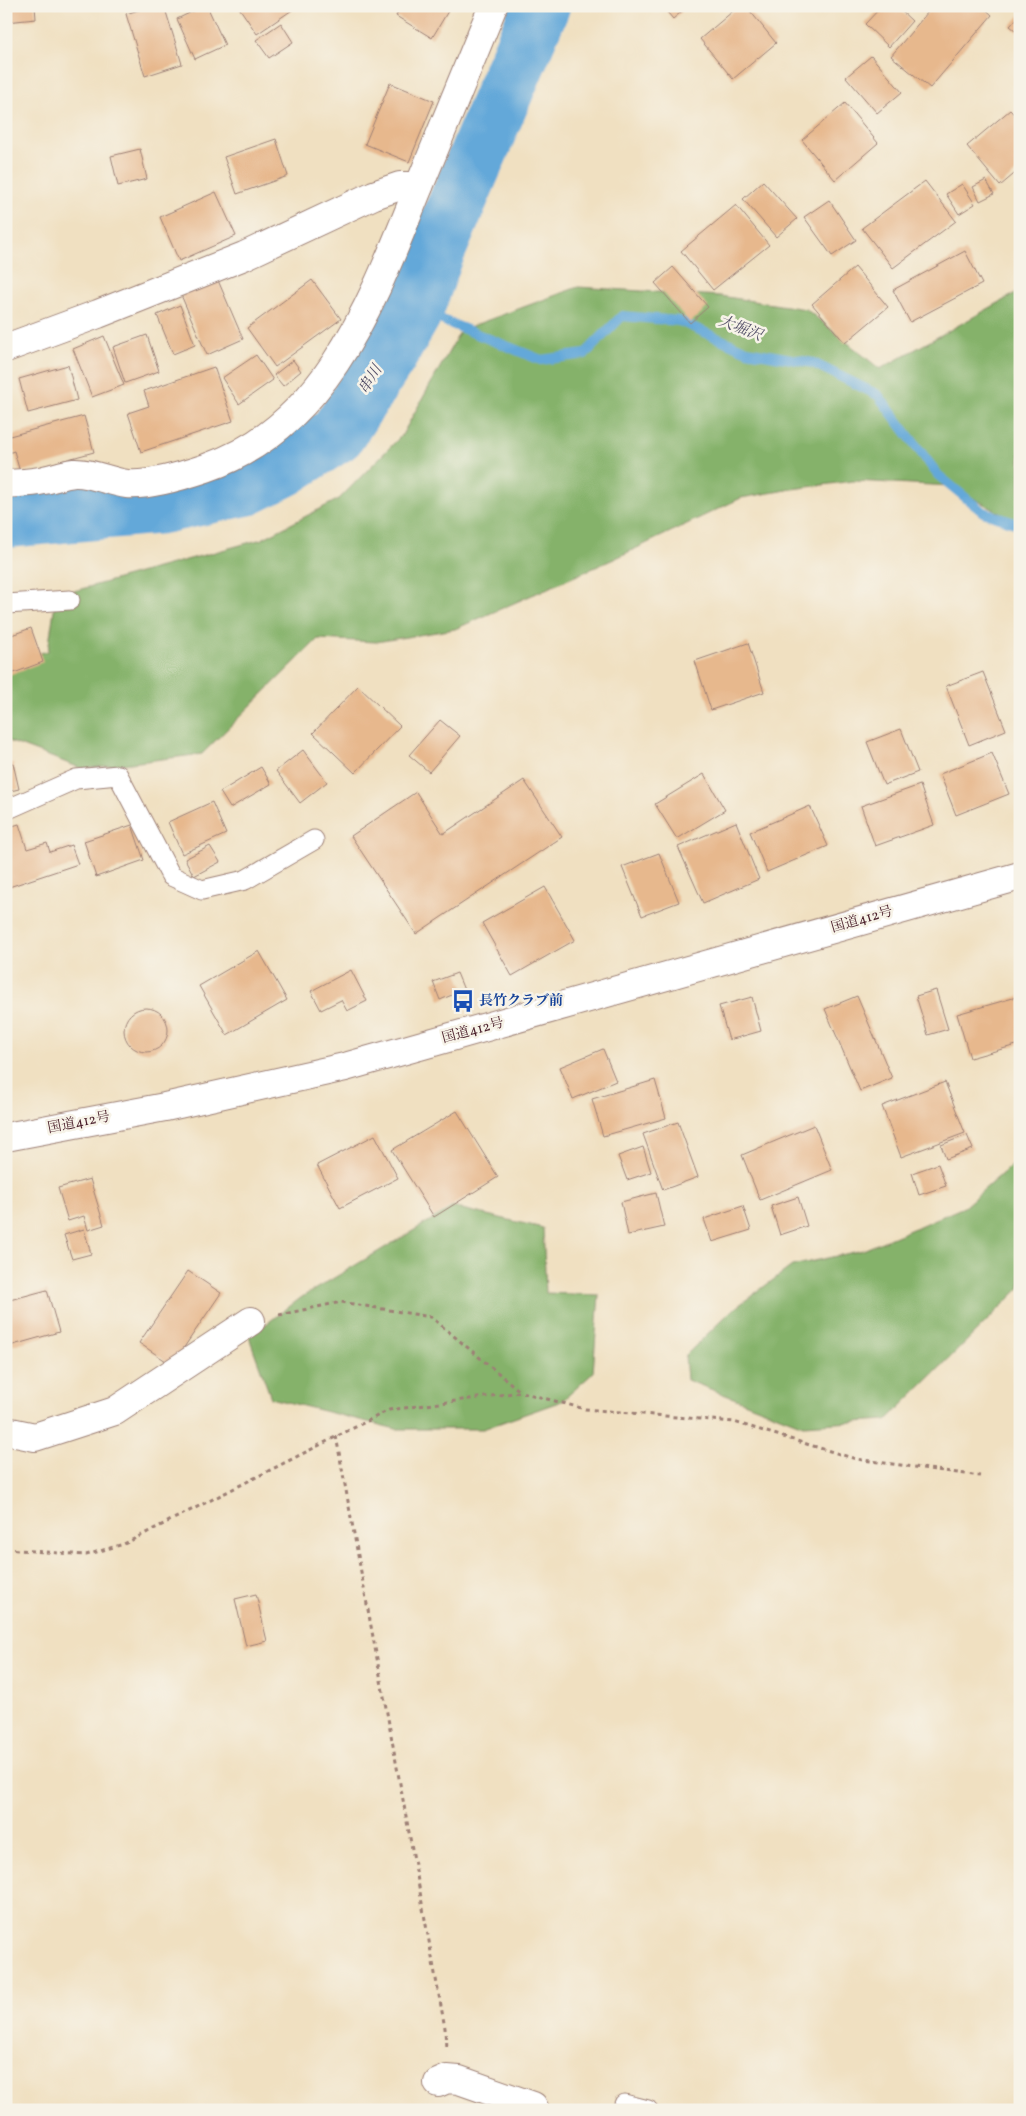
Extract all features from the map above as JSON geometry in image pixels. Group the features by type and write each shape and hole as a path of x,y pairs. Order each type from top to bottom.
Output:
{"main road":[{"path":"6,484 42,481 75,473 128,484 206,468 230,458 263,439 290,417 318,386 354,335 419,186 493,6"},
{"path":"6,348 244,256 374,195 400,186 419,186"},
{"name":"国道412号","path":"6,1137 165,1107 345,1067 1020,876"},
{"path":"6,1431 35,1437 115,1411 251,1321"},
{"path":"443,2081 459,2080 533,2106 535,2110"}],"lane":[{"path":"6,604 70,600"},
{"path":"6,810 76,779 118,774 171,876 202,890 245,880 314,840"},
{"path":"624,2104 648,2110"}],"path":[{"path":"251,1321 341,1302 431,1317 521,1392"},
{"path":"6,1549 86,1555 124,1544 388,1410 521,1392 585,1409 734,1422 856,1459 980,1476"},
{"path":"336,1436 445,2028 443,2081"}],"green space":[{"path":"578,287 720,296 806,309 880,369 1020,291 1020,524 951,486 853,481 741,498 614,559 455,629 376,642 318,639 202,754 83,769 6,740 6,662 48,651 56,596 262,539 339,499 402,435 461,330"},
{"path":"1020,1158 1020,1288 887,1420 803,1425 687,1380 685,1356 731,1311 792,1266 863,1250 964,1207"},
{"path":"453,1207 543,1228 546,1293 599,1295 593,1373 562,1401 483,1429 396,1429 271,1398 249,1337 302,1297"}],"building":[{"path":"6,6 35,6 36,19 6,22"},
{"path":"151,6 183,6 166,12 182,64 145,76 126,14"},
{"path":"207,6 225,45 195,59 177,19"},
{"path":"238,6 298,6 257,34"},
{"path":"401,6 451,6 432,38 396,16"},
{"path":"662,6 688,6 673,19"},
{"path":"739,6 746,6 776,43 733,79 700,39"},
{"path":"882,6 896,6 912,21 889,47 865,24"},
{"path":"933,6 982,6 992,15 930,88 891,56"},
{"path":"1020,15 1020,34 1010,26"},
{"path":"281,23 293,42 269,58 256,40"},
{"path":"871,56 902,92 877,113 846,77"},
{"path":"390,83 434,101 409,162 365,144"},
{"path":"845,103 878,143 835,180 802,140"},
{"path":"1010,110 1020,121 1020,169 1000,186 967,146"},
{"path":"276,139 288,176 237,194 224,157"},
{"path":"140,149 147,179 118,186 111,156"},
{"path":"986,180 994,194 980,201 973,187"},
{"path":"763,181 797,219 776,237 743,199"},
{"path":"925,181 956,221 893,268 862,228"},
{"path":"962,184 975,204 959,214 946,194"},
{"path":"216,192 236,236 179,261 160,217"},
{"path":"829,200 856,240 832,256 804,217"},
{"path":"736,205 769,245 713,290 681,251"},
{"path":"965,251 982,284 910,322 893,290"},
{"path":"673,267 708,307 690,323 655,283"},
{"path":"855,267 888,307 845,343 812,304"},
{"path":"217,278 243,339 207,355 181,295"},
{"path":"312,280 341,319 275,367 247,328"},
{"path":"180,305 195,345 173,354 157,315"},
{"path":"147,335 159,371 125,383 113,347"},
{"path":"104,336 124,385 92,397 73,349"},
{"path":"256,355 273,380 239,404 222,378"},
{"path":"293,360 301,371 283,386 274,375"},
{"path":"68,365 77,400 28,413 19,379"},
{"path":"214,367 233,421 141,452 128,413 149,406 144,391"},
{"path":"84,416 94,452 20,472 14,451 6,454 6,437"},
{"path":"31,628 43,662 6,676 6,637"},
{"path":"748,643 764,692 711,710 695,661"},
{"path":"983,672 1006,730 969,745 946,686"},
{"path":"358,686 400,726 355,773 313,733"},
{"path":"440,720 460,736 429,772 409,755"},
{"path":"901,729 918,772 884,785 867,742"},
{"path":"303,750 327,782 300,803 276,771"},
{"path":"992,753 1009,794 956,815 940,774"},
{"path":"13,763 19,789 6,792 6,764"},
{"path":"261,767 271,784 230,808 220,792"},
{"path":"704,774 725,810 677,839 655,804"},
{"path":"524,780 562,837 416,934 351,836 416,792 443,834"},
{"path":"920,785 934,825 875,846 861,806"},
{"path":"212,802 226,834 182,854 168,822"},
{"path":"810,806 828,846 767,872 750,832"},
{"path":"736,822 759,879 703,903 678,847"},
{"path":"19,824 27,849 47,843 50,852 71,845 78,864 6,888 6,828"},
{"path":"132,825 144,860 96,877 84,841"},
{"path":"210,846 220,862 194,876 185,859"},
{"path":"659,853 679,902 642,916 622,867"},
{"path":"545,887 575,940 512,976 482,923"},
{"path":"259,951 287,1000 227,1035 199,986"},
{"path":"351,970 367,1001 347,1011 341,1000 321,1010 311,991"},
{"path":"457,973 464,990 440,1000 433,982"},
{"path":"936,990 948,1029 928,1035 916,996"},
{"path":"857,996 892,1078 860,1091 825,1009"},
{"path":"1020,996 1020,1044 970,1058 957,1014"},
{"path":"752,997 761,1031 729,1040 719,1006"},
{"path":"142,1008 150,1008 162,1014 168,1030 162,1046 150,1052 142,1052 130,1046 124,1034 124,1026 130,1014"},
{"path":"603,1049 616,1081 573,1099 560,1067"},
{"path":"655,1080 666,1118 603,1136 592,1099"},
{"path":"945,1082 965,1133 901,1157 882,1106"},
{"path":"457,1111 498,1177 434,1217 392,1150"},
{"path":"678,1122 698,1177 663,1190 643,1134"},
{"path":"814,1125 832,1170 760,1200 742,1155"},
{"path":"375,1135 398,1178 340,1208 317,1165"},
{"path":"967,1135 973,1149 946,1159 941,1145"},
{"path":"643,1147 651,1172 627,1180 618,1156"},
{"path":"938,1164 946,1186 919,1195 912,1173"},
{"path":"90,1179 104,1225 88,1230 84,1216 68,1221 58,1188"},
{"path":"656,1193 664,1227 628,1235 621,1202"},
{"path":"798,1197 807,1226 780,1235 771,1206"},
{"path":"743,1206 751,1230 712,1242 704,1219"},
{"path":"84,1229 91,1254 72,1259 64,1235"},
{"path":"188,1271 221,1293 172,1365 139,1343"},
{"path":"47,1290 59,1332 6,1347 6,1301"},
{"path":"256,1594 267,1641 246,1646 235,1599"}],"waterway":[{"name":"串川","path":"6,519 162,505 246,487 286,467 337,434 388,356 415,309 434,257 541,6"},
{"name":"大堀沢","path":"415,309 541,360 585,354 622,316 679,321 747,351 813,363 878,395 938,475 983,512 1020,525"}],"place":[{"name":"長竹クラブ前","path":"463,1001"}]}
